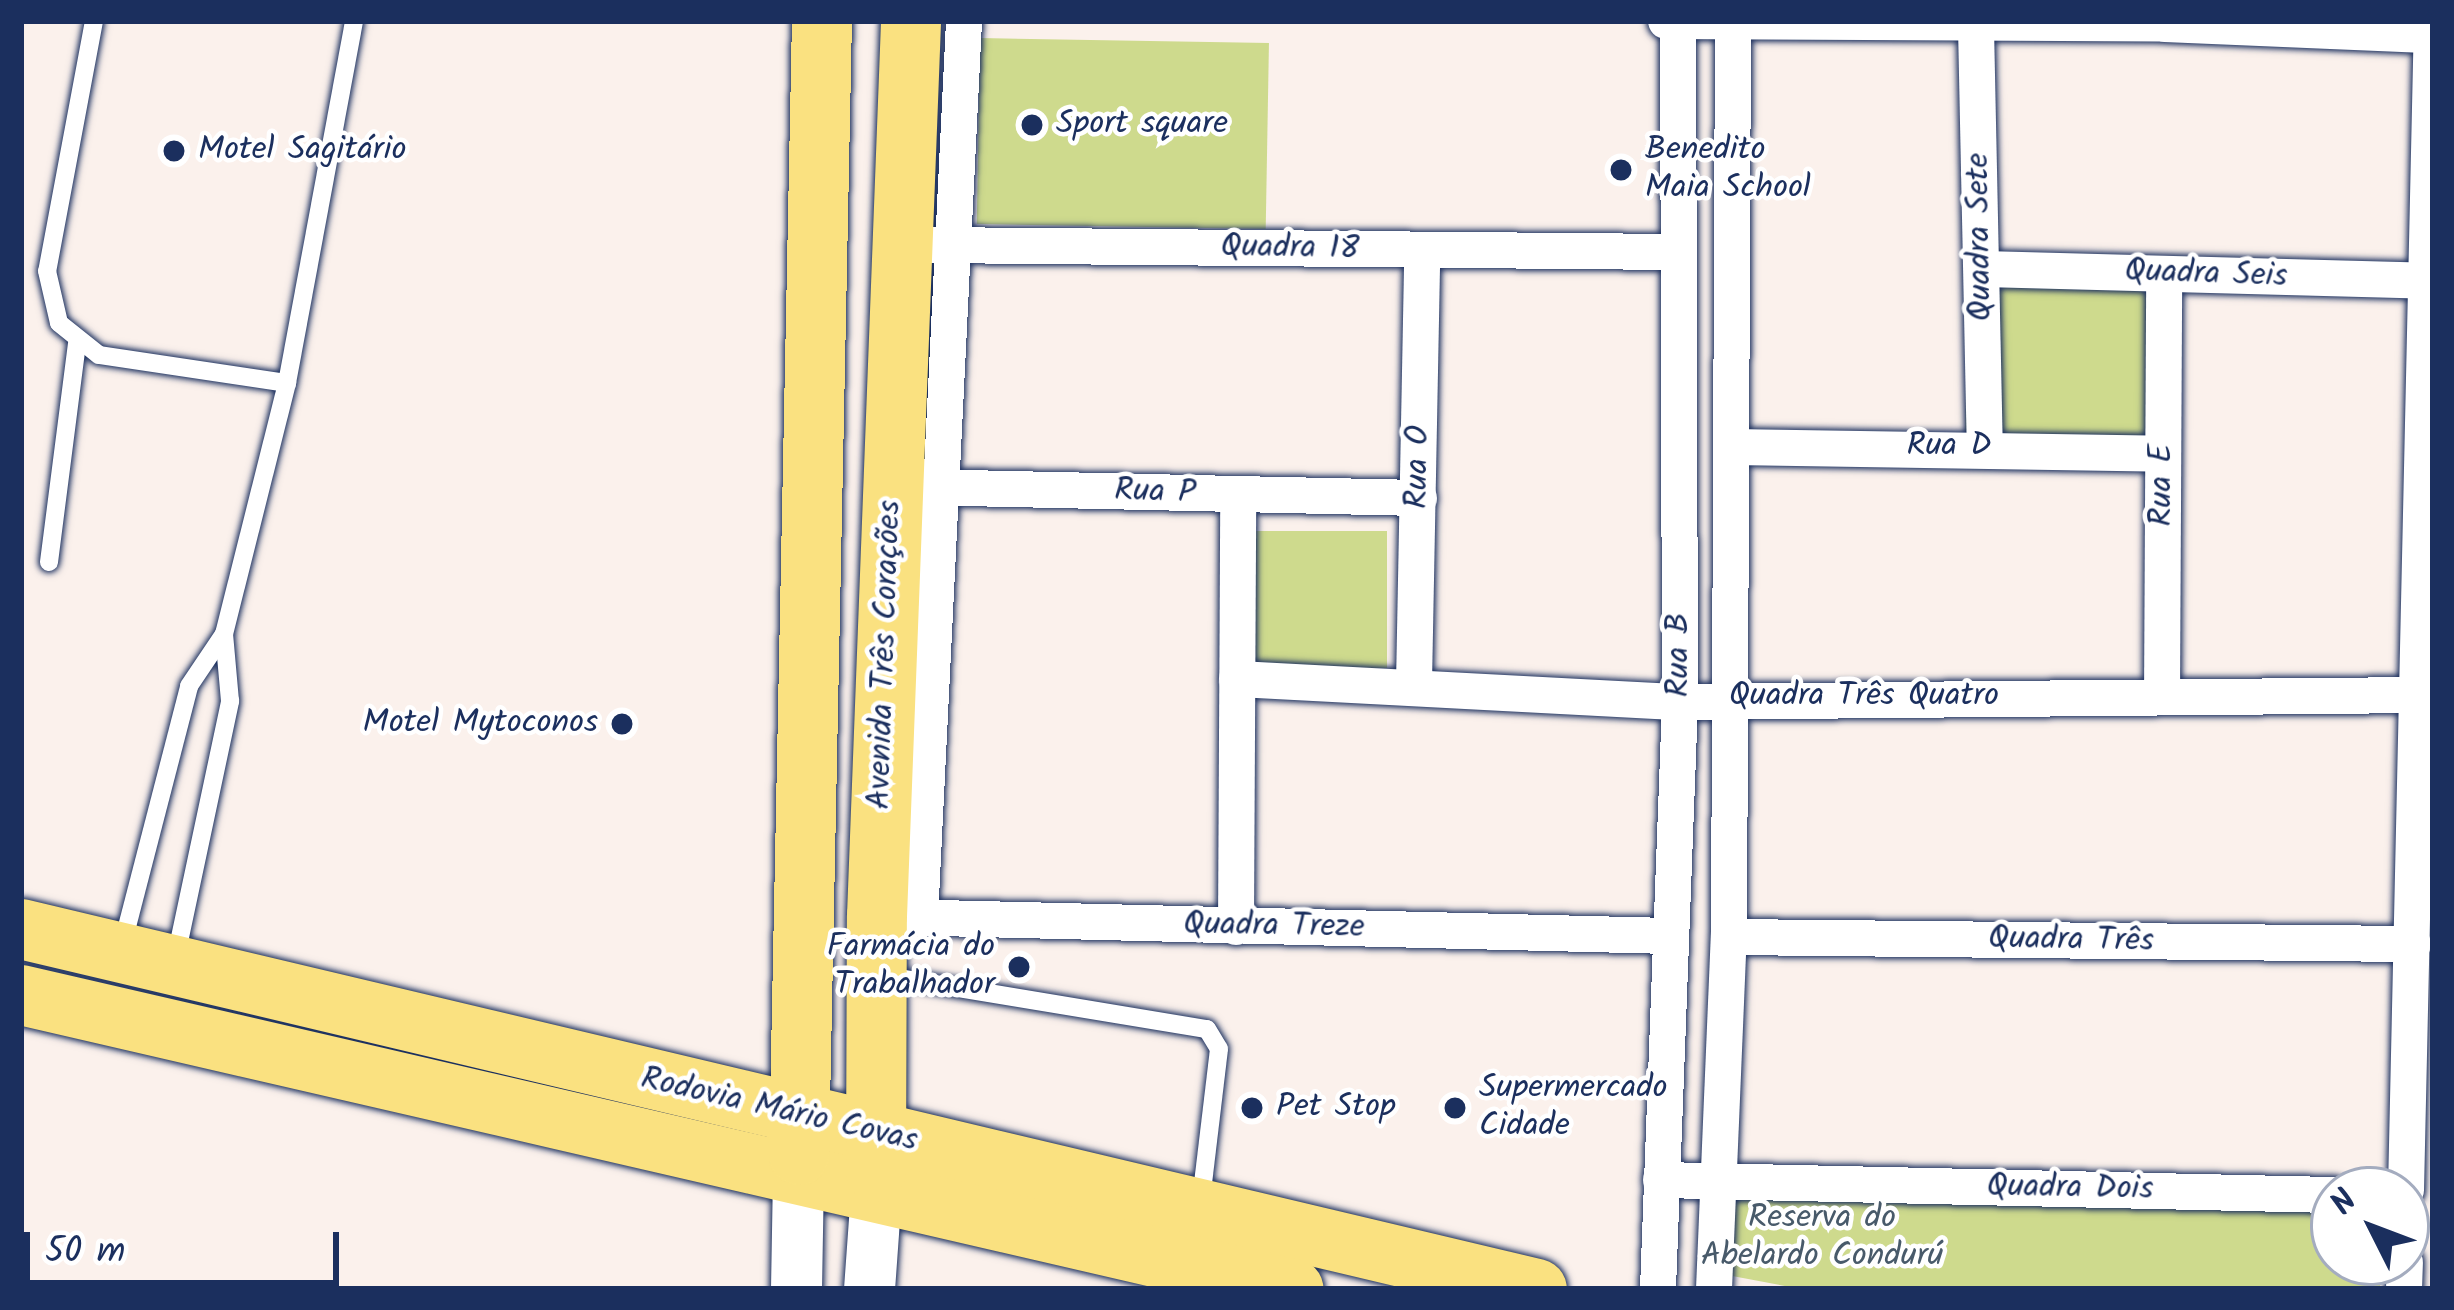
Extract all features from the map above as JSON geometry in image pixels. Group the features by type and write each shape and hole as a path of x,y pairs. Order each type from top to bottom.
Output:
{"main road":[{"path":"799,1146 821,21"},
{"name":"Avenida Três Corações","path":"877,1163 928,245 911,21"},
{"name":"Rodovia Mário Covas","path":"21,929 148,959 799,1146"},
{"name":"Rodovia Mário Covas","path":"21,995 877,1163 1199,1209 1538,1289"},
{"name":"Rodovia Mário Covas","path":"877,1163 1293,1289"}],"street":[{"path":"928,245 964,21"},
{"path":"1666,21 1976,27 2165,22 2432,35"},
{"name":"Rua B","path":"1658,1289 1680,702 1678,21"},
{"path":"2407,1166 2432,21"},
{"name":"Rua B","path":"1714,1289 1724,1182 1730,938 1733,24"},
{"name":"Quadra Sete","path":"1976,27 1984,447"},
{"name":"Quadra 18","path":"928,245 1678,252"},
{"name":"Rua O","path":"1414,684 1422,251"},
{"name":"Quadra Seis","path":"1983,269 2428,281"},
{"name":"Rua E","path":"2162,697 2164,274"},
{"name":"Rua D","path":"1734,447 1984,447 2163,454"},
{"name":"Rua P","path":"916,486 1419,498"},
{"path":"1236,927 1238,496"},
{"name":"Quadra Três Quatro","path":"1237,679 1414,684 1680,702 1728,695 2420,695"},
{"name":"Quadra Treze","path":"891,936 1236,927 1671,936"},
{"name":"Quadra Três","path":"1730,938 2414,944"},
{"path":"796,1289 799,1146"},
{"name":"Avenida Três Corações","path":"869,1289 877,1163"},
{"name":"Quadra Dois","path":"1661,1180 2310,1194"}],"lane":[{"path":"94,21 47,271 58,322 77,343 99,355 287,383"},
{"path":"148,959 230,701 224,634 287,383 354,21"},
{"path":"49,562 77,343"},
{"path":"148,959 189,686 224,634"},
{"path":"891,936 1207,1029 1219,1049 1199,1209"}],"green space":[{"path":"980,38 1269,43 1266,229 977,224"},
{"path":"1968,270 2156,273 2153,458 1965,455"},
{"path":"1251,531 1387,531 1387,668 1251,668"},
{"name":"Reserva do Abelardo Condurú","path":"1712,1184 2310,1196 2310,1286 2380,1286 1801,1289 1711,1272"}],"place":[{"name":"Sport square","path":"1032,125"},
{"name":"Motel Sagitário","path":"174,151"},
{"name":"Benedito Maia School","path":"1621,170"},
{"name":"Motel Mytoconos","path":"622,724"},
{"name":"Farmácia do Trabalhador","path":"1019,967"},
{"name":"Pet Stop","path":"1252,1108"},
{"name":"Supermercado Cidade","path":"1455,1108"}]}
